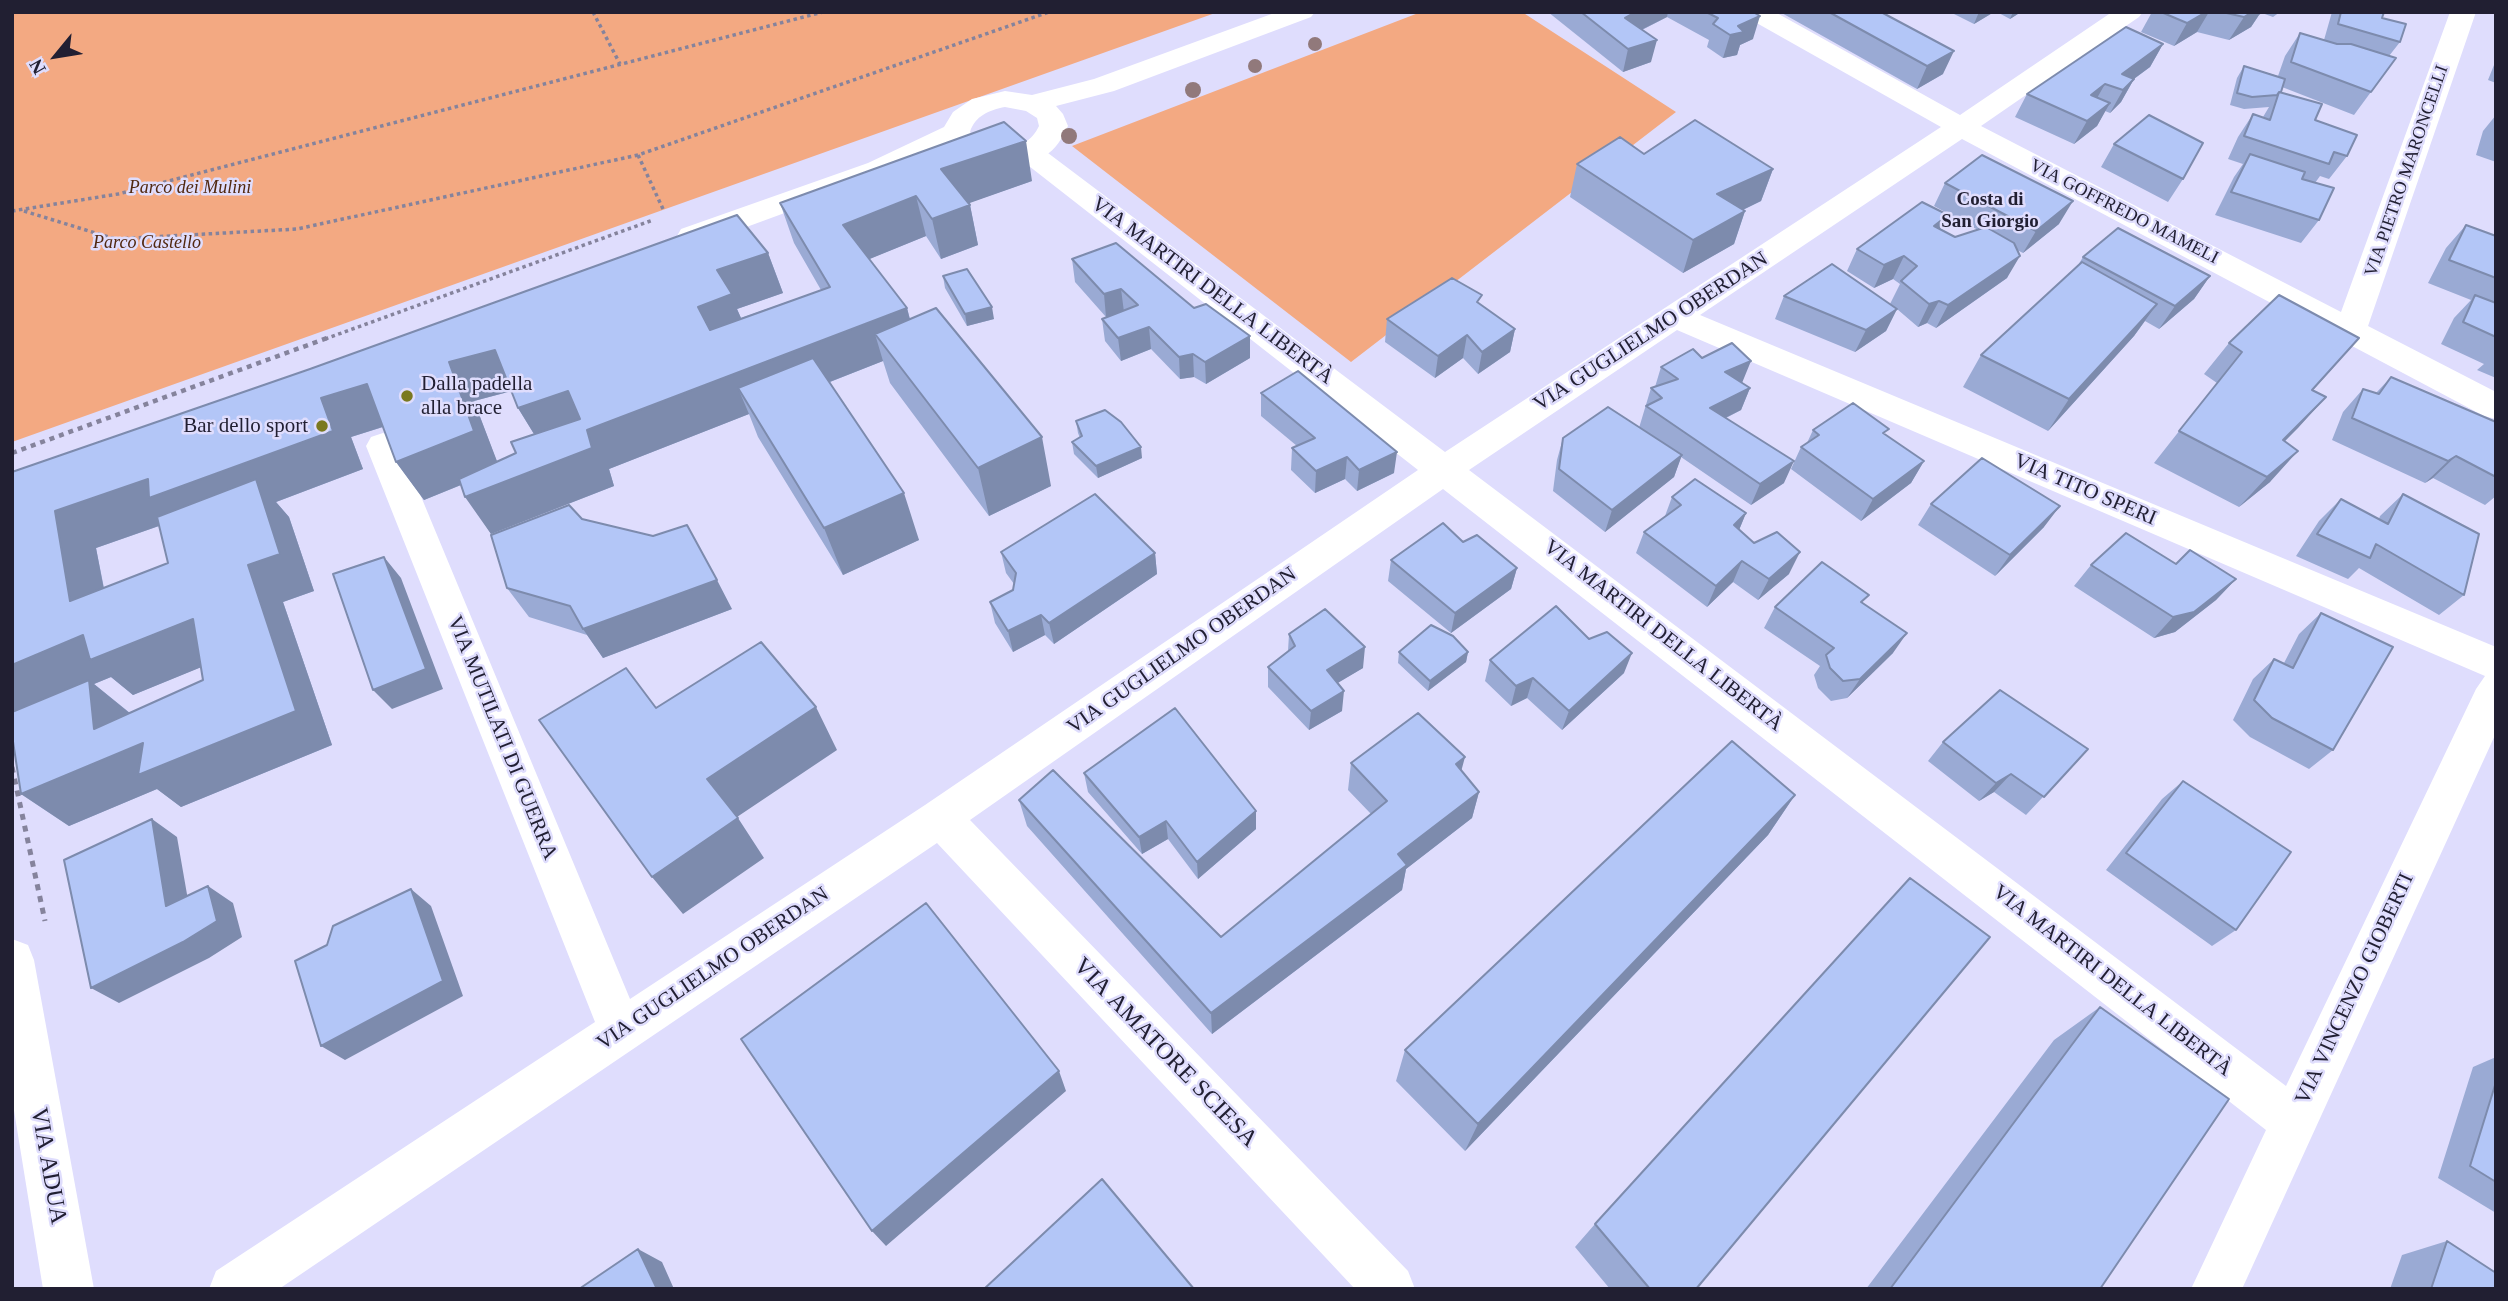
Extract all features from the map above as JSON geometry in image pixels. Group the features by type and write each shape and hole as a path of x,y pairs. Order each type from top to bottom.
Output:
{"street":[{"path":"960,140 958,122 976,107 1005,99 1043,110 1302,12"},
{"name":"VIA GOFFREDO MAMELI","path":"1755,12 1961,127 2496,407"},
{"name":"VIA GUGLIELMO OBERDAN","path":"234,1289 940,818 1446,468 2130,12"},
{"name":"VIA PIETRO MARONCELLI","path":"2351,329 2463,12"},
{"path":"960,140 988,157 1003,158 1030,153 1052,136 1055,127 1043,110"},
{"path":"668,235 878,169 960,140"},
{"name":"VIA MARTIRI DELLA LIBERTÀ","path":"1030,153 1446,468 2294,1121"},
{"name":"VIA TITO SPERI","path":"1675,317 2496,664"},
{"name":"VIA MUTILATI DI GUERRA","path":"383,446 621,1031"},
{"name":"VIA VINCENZO GIOBERTI","path":"2216,1289 2496,689"},
{"name":"VIA AMATORE SCIESA","path":"940,818 1390,1289"},
{"name":"VIA ADUA","path":"12,960 69,1289"}],"path":[{"path":"593,12 620,65"},
{"path":"12,211 118,194 823,12"},
{"path":"24,211 115,239 297,229 638,155 1049,12"},
{"path":"12,453 668,235 638,155"}],"green space":[{"name":"Parco dei Mulini","path":"12,12 1218,12 12,442"},
{"path":"1421,12 1522,12 1676,112 1351,362 1072,146"}],"building":[{"path":"1581,12 1636,12 1625,18 1657,40 1628,49"},
{"path":"1706,12 1753,12 1760,16 1738,26 1744,32 1730,35 1713,24 1718,18"},
{"path":"1829,12 1881,12 1954,51 1927,66"},
{"path":"2161,12 2206,12 2187,23"},
{"path":"2222,12 2252,12 2244,17"},
{"path":"2341,12 2384,12 2382,18 2406,24 2400,42 2338,24"},
{"path":"2126,27 2163,44 2122,74 2134,79 2123,90 2105,84 2091,95 2110,103 2087,121 2027,94"},
{"path":"2300,33 2337,44 2351,44 2396,58 2371,92 2291,62"},
{"path":"2244,66 2285,79 2281,92 2277,95 2252,97 2237,93"},
{"path":"2279,92 2322,104 2315,120 2357,135 2347,156 2334,152 2329,164 2244,136 2253,114 2270,120"},
{"path":"2149,115 2203,143 2183,179 2114,144"},
{"path":"1695,120 1773,169 1717,194 1745,211 1693,240 1577,164 1620,137 1644,154"},
{"path":"1004,122 1026,141 941,169 970,205 932,219 916,196 843,225 907,308 587,430 592,448 465,497 459,479 516,453 511,442 580,419 568,391 518,408 495,350 449,362 474,431 396,462 367,384 321,398 333,431 149,498 148,479 55,511 70,601 168,563 157,517 256,479 280,554 248,565 296,711 138,775 143,743 21,794 12,735 12,712 89,680 94,729 203,680 193,619 90,660 83,635 12,665 12,472 310,369 737,215 768,253 717,270 732,294 698,307 710,330 830,287 780,203"},
{"path":"2250,154 2305,172 2302,179 2334,188 2319,220 2231,192"},
{"path":"1982,155 2073,201 2036,231 1945,183"},
{"path":"1922,202 1948,215 1934,226 1955,237 1986,227 2014,243 2020,256 1948,305 1939,301 1929,304 1901,281 1917,266 1904,256 1884,265 1857,249"},
{"path":"2466,225 2496,236 2496,278 2449,260"},
{"path":"2118,228 2210,276 2175,306 2083,257"},
{"path":"1116,243 1194,308 1206,304 1250,336 1205,362 1193,354 1179,357 1149,327 1118,338 1102,319 1138,305 1121,289 1104,294 1072,259"},
{"path":"2082,262 2157,304 2069,399 1981,355"},
{"path":"1832,264 1897,309 1866,330 1784,296"},
{"path":"967,269 992,307 965,314 943,276"},
{"path":"1452,278 1482,295 1477,302 1515,329 1482,352 1467,335 1438,356 1387,319"},
{"path":"2279,295 2359,338 2312,390 2326,397 2283,440 2298,451 2267,477 2179,431 2242,352 2229,343"},
{"path":"2475,295 2496,303 2496,337 2463,322"},
{"path":"936,308 1042,437 978,468 875,334"},
{"path":"1732,343 1751,361 1725,372 1750,388 1710,408 1794,461 1760,484 1646,406 1662,398 1651,388 1678,379 1661,367 1693,349 1702,358"},
{"path":"813,358 904,493 824,528 738,388"},
{"path":"1298,371 1397,452 1359,470 1347,457 1316,471 1292,448 1315,438 1261,393"},
{"path":"2391,377 2496,422 2496,477 2456,456 2448,461 2352,418 2363,389 2379,394"},
{"path":"1853,403 1889,429 1883,433 1924,461 1873,499 1801,447 1819,435 1813,430"},
{"path":"1608,407 1682,455 1612,510 1559,469 1563,438"},
{"path":"1105,410 1121,422 1141,447 1096,466 1072,442 1082,436 1076,421"},
{"path":"1982,458 2060,506 2010,555 1931,504"},
{"path":"1695,479 1746,513 1734,525 1754,543 1777,532 1800,552 1769,579 1742,561 1716,586 1644,532 1681,505 1672,497"},
{"path":"1095,494 1155,553 1049,623 1041,615 1008,631 990,602 1013,590 1016,573 1001,552"},
{"path":"2403,494 2479,534 2464,595 2376,544 2370,558 2317,534 2341,499 2388,524"},
{"path":"569,505 582,519 653,536 687,525 717,580 583,629 570,606 507,588 491,535"},
{"path":"1443,523 1463,542 1477,535 1517,568 1455,613 1391,560"},
{"path":"2126,533 2176,564 2190,550 2236,579 2194,612 2173,617 2091,565"},
{"path":"384,557 426,669 373,690 333,574"},
{"path":"1822,562 1869,595 1861,602 1907,633 1860,679 1843,681 1830,668 1826,655 1834,648 1775,607"},
{"path":"1556,606 1589,639 1607,632 1632,653 1569,711 1533,678 1516,686 1490,660"},
{"path":"1325,609 1365,647 1327,670 1344,691 1311,711 1268,667 1295,646 1289,634"},
{"path":"2321,613 2393,647 2333,750 2272,718 2254,700 2274,659 2293,668"},
{"path":"1431,625 1453,636 1468,652 1430,681 1399,652"},
{"path":"761,642 816,707 707,779 738,818 652,877 539,720 626,668 656,708"},
{"path":"2000,690 2088,749 2044,797 2011,774 1996,783 1943,742"},
{"path":"1175,708 1256,811 1197,862 1166,821 1139,837 1084,773"},
{"path":"1418,713 1465,757 1456,764 1479,792 1398,854 1407,865 1211,1013 1019,800 1053,770 1221,937 1387,801 1351,763"},
{"path":"1732,741 1795,795 1478,1124 1405,1050"},
{"path":"2183,781 2291,852 2236,930 2126,853"},
{"path":"152,819 166,906 208,886 217,921 183,942 91,988 64,860"},
{"path":"1910,878 1990,937 1696,1289 1650,1289 1595,1224"},
{"path":"411,889 443,981 321,1046 295,961 327,945 333,926"},
{"path":"926,903 1059,1071 872,1231 741,1039"},
{"path":"2100,1007 2229,1099 2100,1289 1890,1289"},
{"path":"2496,1082 2496,1182 2470,1166"},
{"path":"1102,1179 1194,1289 984,1289"},
{"path":"2447,1241 2496,1273 2496,1289 2431,1289"},
{"path":"638,1249 657,1289 579,1289"}],"place":[{"name":"Dalla padella alla brace","path":"407,396"},
{"name":"Bar dello sport","path":"322,426"}],"district":[{"name":"Costa di San Giorgio","path":"1990,211"}],"park label":[{"name":"Parco Castello","path":"147,243"}]}
